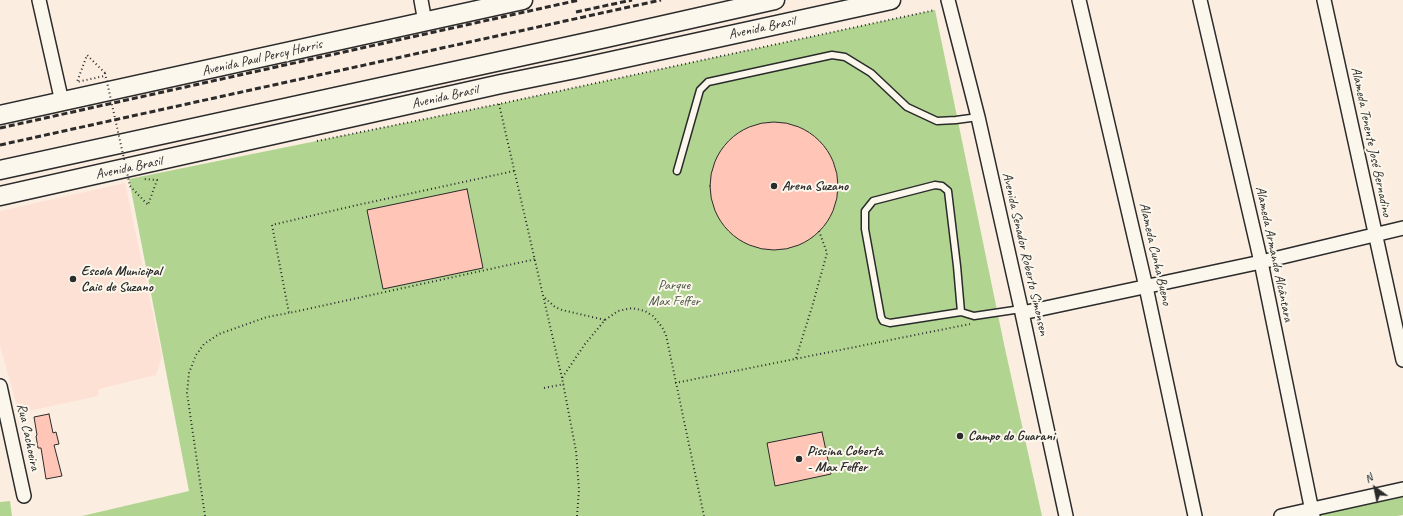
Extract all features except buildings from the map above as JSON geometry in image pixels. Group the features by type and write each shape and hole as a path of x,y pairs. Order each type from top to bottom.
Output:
{"main road":[{"name":"Avenida Paul Percy Harris","path":"0,115 425,22 518,0"},
{"name":"Avenida Brasil","path":"0,170 576,45 775,0"},
{"name":"Avenida Brasil","path":"0,196 501,84 575,70 891,0"},
{"path":"606,38 598,45 596,53 601,60 608,62"},
{"path":"575,70 586,62 588,58 585,50 576,45"},
{"path":"188,130 198,139 202,151"}],"street":[{"path":"39,0 62,102"},
{"path":"420,0 425,22"},
{"name":"Avenida Senador Roberto Simonsen","path":"948,0 978,117 1066,516"},
{"name":"Alameda Cunha Bueno","path":"1079,0 1146,287 1195,516"},
{"name":"Alameda Armando Alcântara","path":"1200,0 1261,262 1312,513"},
{"name":"Alameda Tenente José Bernadino","path":"1324,0 1403,360"},
{"path":"1021,311 1146,287 1261,262 1403,228"},
{"name":"Rua Cachoeira","path":"0,386 24,496"},
{"path":"1281,516 1312,513 1403,489"}],"lane":[{"path":"678,171 700,90 708,82 832,55 845,57 870,74 907,107 937,120 956,120 978,117"},
{"path":"961,312 948,191 942,186 935,185 873,201 864,211 865,229 883,321 890,323 961,312 974,316 1021,311"}],"path":[{"path":"314,141 499,104 935,10"},
{"path":"104,76 78,82 87,55 105,73 130,186 148,206 158,180 143,179"},
{"path":"499,104 564,384 576,451 579,490 577,516"},
{"path":"289,313 272,225 514,171"},
{"path":"796,358 827,253 819,232"},
{"path":"205,516 187,393 189,373 196,355 204,344 219,334 267,317 536,259"},
{"path":"544,297 549,303 562,310 605,320"},
{"path":"562,378 585,344 611,314 618,310 632,308 645,311 657,320 666,335 704,516"},
{"path":"675,383 975,323"},
{"path":"544,388 564,384"}],"shaded area":[{"name":"Escola Municipal Caic de Suzano","path":"125,183 162,356 156,375 99,389 98,396 19,413 0,346 0,211"}],"green space":[{"name":"Parque Max Feffer","path":"935,10 1004,344 1042,516 82,516 189,491 129,179 499,104"},
{"path":"1403,495 1403,515 1321,516 1321,514"},
{"path":"10,501 12,516 0,516 0,502"}],"railway":[{"path":"0,128 579,0"},
{"path":"576,12 632,0"},
{"path":"0,145 661,0"}],"place":[{"name":"Arena Suzano","path":"774,186"},
{"name":"Escola Municipal Caic de Suzano","path":"73,279"},
{"name":"Campo do Guarani","path":"960,436"},
{"name":"Piscina Coberta - Max Feffer","path":"799,459"}]}
